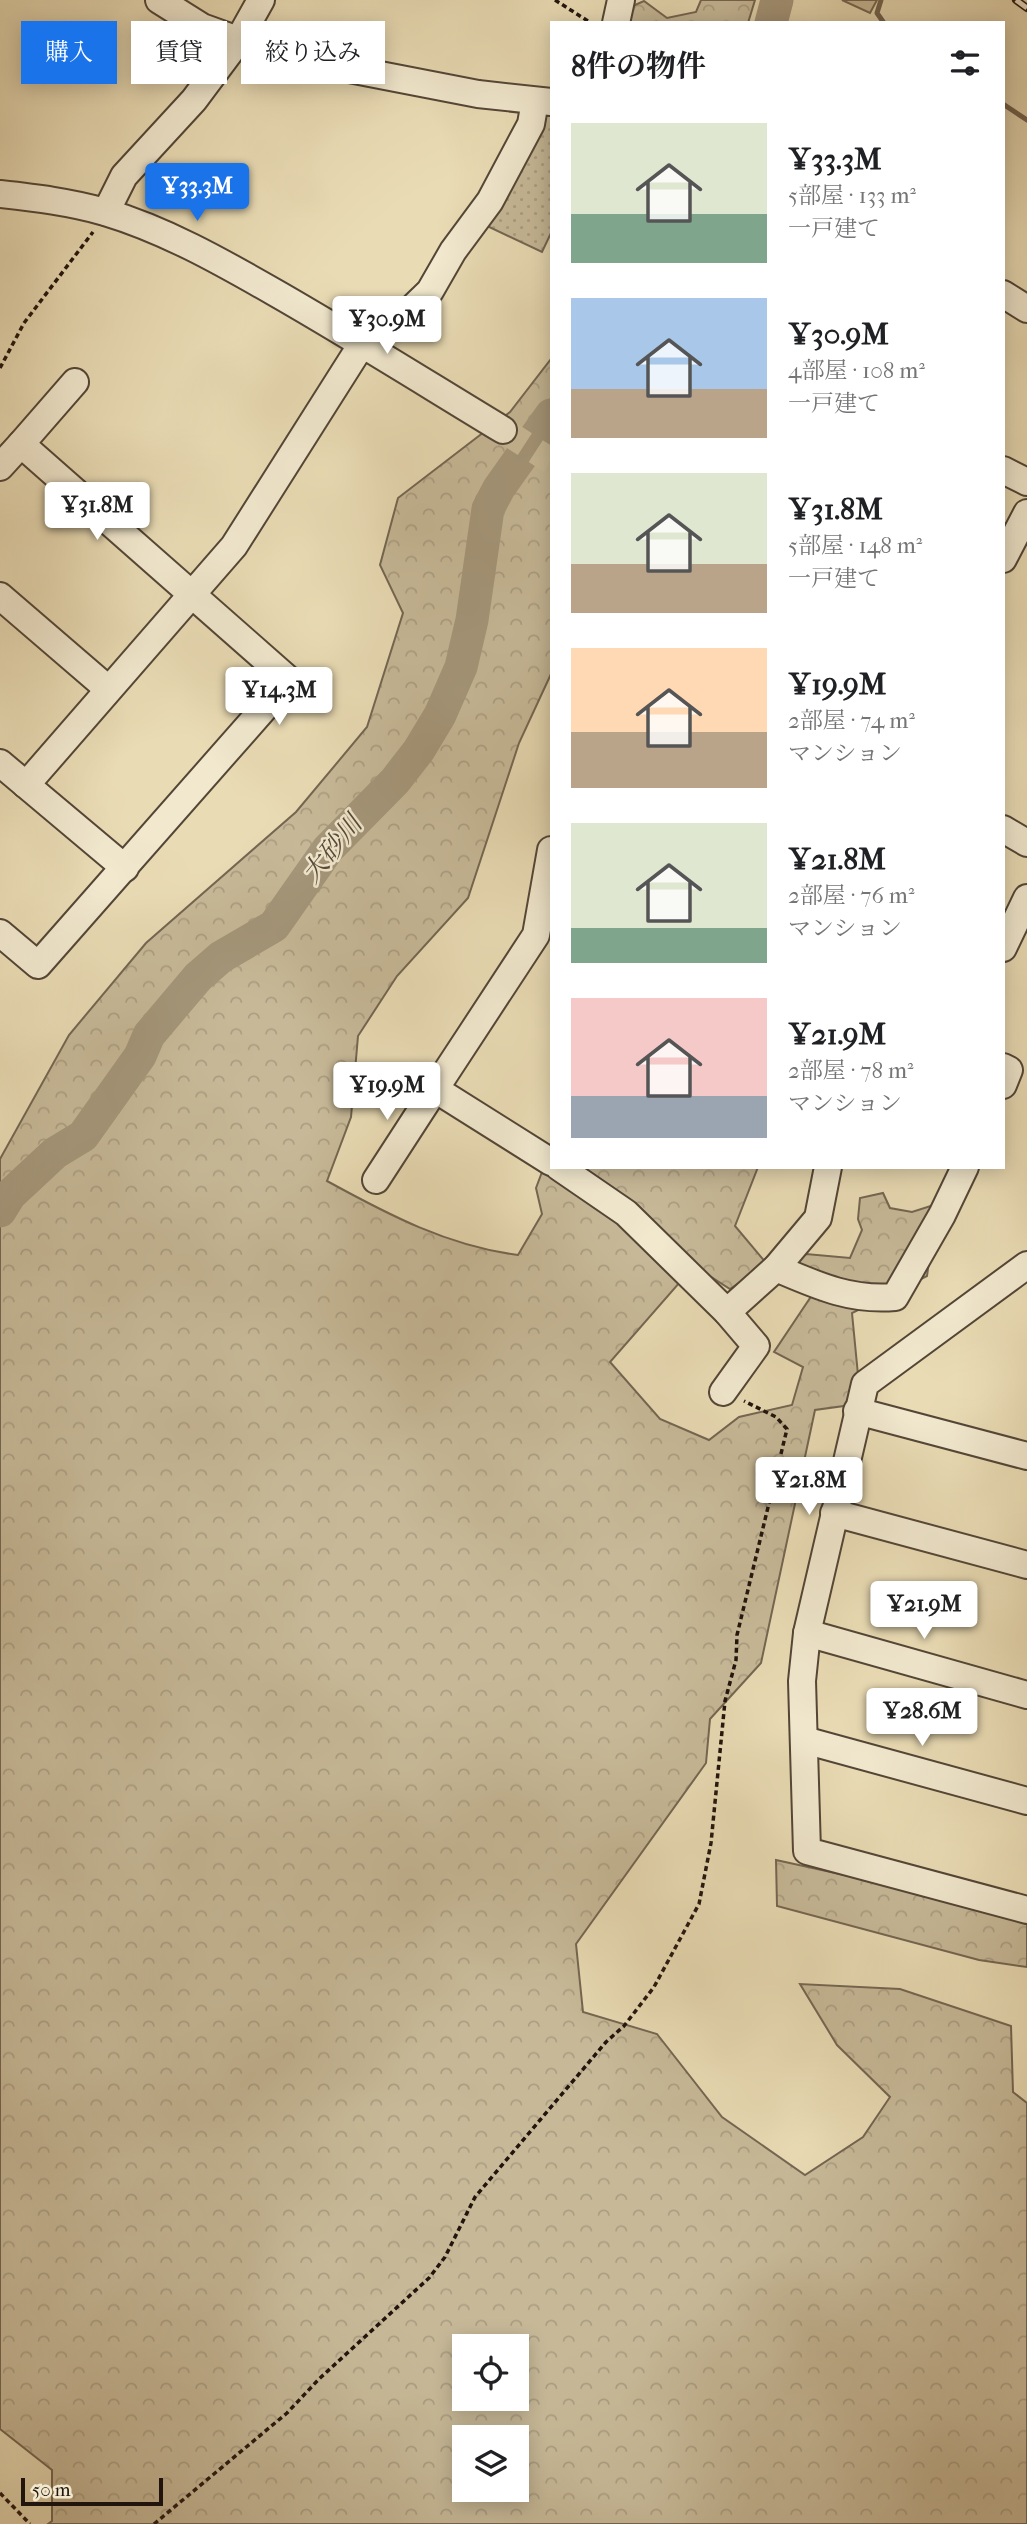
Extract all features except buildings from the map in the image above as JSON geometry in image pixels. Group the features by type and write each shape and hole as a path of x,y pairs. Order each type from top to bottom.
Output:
{"street":[{"path":"26,785 234,546 316,412 362,344 398,322 430,291 453,251 490,201 543,101 478,94 282,56 202,27 159,0"},
{"path":"106,212 124,176 194,100 238,41 261,0"},
{"path":"616,21 621,0"},
{"path":"0,194 50,199 106,212 156,230 213,257 503,430"},
{"path":"1005,295 1027,309"},
{"path":"0,467 75,382"},
{"path":"0,933 38,965 289,680 20,444"},
{"path":"1005,471 1027,482"},
{"path":"1005,555 1027,513"},
{"path":"0,596 108,689"},
{"path":"0,763 125,868"},
{"path":"1005,830 1027,843"},
{"path":"376,1180 435,1089 543,938 550,861"},
{"path":"1005,944 1027,898"},
{"path":"435,1089 550,1161"},
{"path":"562,1169 626,1213 727,1312 756,1346 723,1392"},
{"path":"727,1312 776,1268 818,1218 828,1169"},
{"path":"776,1268 838,1294 869,1300 895,1297 942,1215 964,1169"},
{"path":"1027,1265 865,1384 807,1633 802,1681 807,1851 1027,1910"},
{"path":"857,1411 1027,1456"},
{"path":"834,1513 1027,1564"},
{"path":"807,1633 1027,1695"},
{"path":"804,1740 1027,1801"}],"path":[{"path":"555,0 587,21"},
{"path":"0,368 24,323 106,212"},
{"path":"154,2524 287,2413 319,2379 429,2278 445,2257 475,2197 606,2042 624,2026 654,1987 699,1903 711,1843 725,1701 736,1660 737,1635 787,1429 776,1417 723,1392"},
{"path":"0,2493 30,2524"}],"green space":[{"path":"701,0 755,0 749,21 625,21 628,8 644,1 667,18 696,12"},
{"path":"842,0 877,0 870,13"},
{"path":"540,116 550,116 550,235 542,252 485,225"},
{"path":"550,360 550,676 519,743 468,898 397,976 358,1036 351,1117 327,1181 373,1206 443,1237 492,1251 518,1255 542,1214 536,1188 550,1151 550,1169 757,1169 735,1226 767,1264 730,1289 694,1266 610,1362 660,1419 709,1440 739,1417 792,1405 803,1367 774,1352 812,1295 791,1266 806,1254 850,1258 862,1230 858,1219 860,1198 883,1193 890,1208 912,1212 937,1204 927,1276 852,1313 858,1375 851,1405 815,1410 761,1663 710,1719 706,1763 576,1944 583,2012 657,2034 722,2117 805,2175 863,2137 890,2097 837,2045 800,1984 900,1989 1011,2026 1013,2092 1027,2103 1027,2524 48,2524 52,2521 52,2470 0,2429 0,1159 69,1035 146,943 296,812 367,727 403,613 380,565 398,498 510,412"},
{"path":"776,1860 1027,1915 1027,1967 979,1960 777,1906"}],"waterway":[{"name":"大砂川","path":"772,21 777,0"},
{"path":"881,0 877,13 883,21"},
{"path":"1005,105 1027,120"},
{"name":"大砂川","path":"0,1211 10,1195 55,1153 83,1136 140,1056 149,1035 198,977 221,957 274,926 328,849 395,781 419,750 440,715 461,667 472,620 488,509 499,488 550,416"}],"tunnel":[{"path":"503,430 550,460"}],"railway":[{"path":"1016,0 1027,8"}]}
